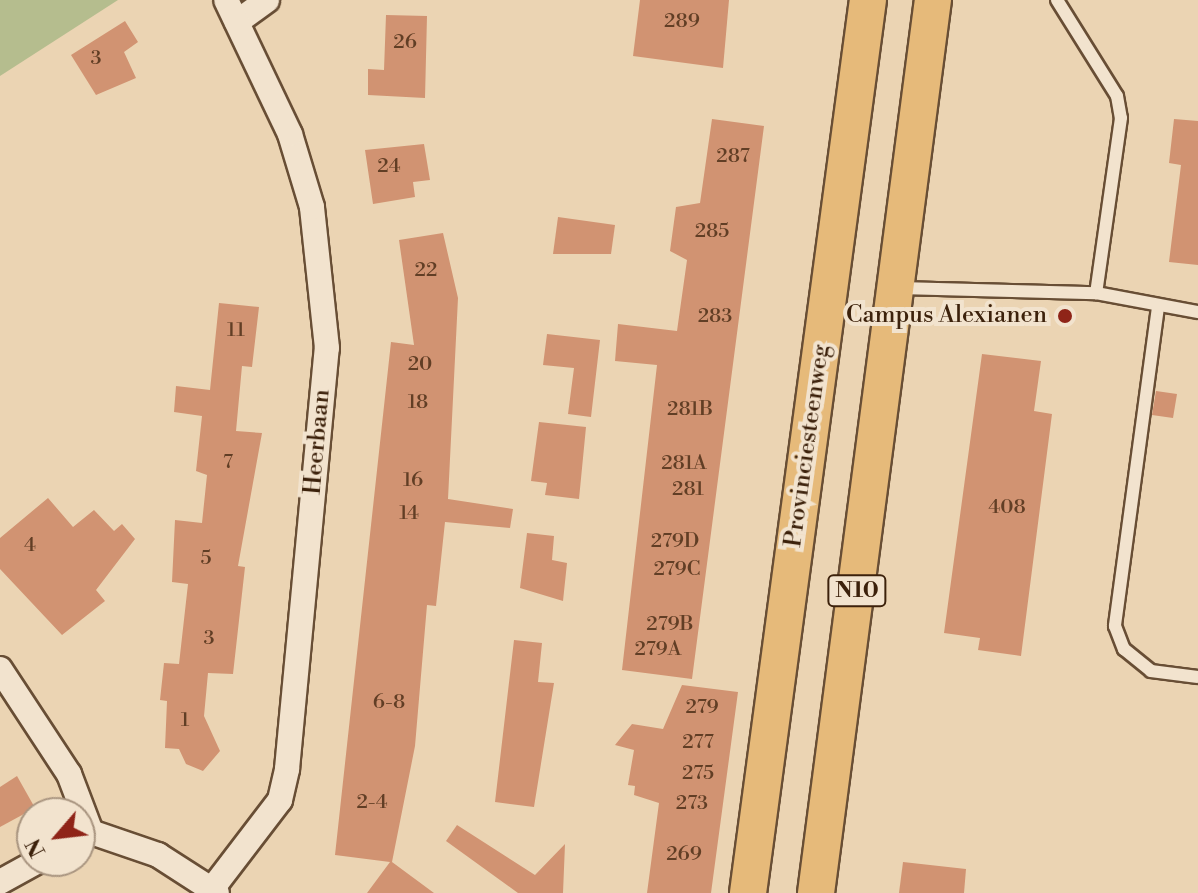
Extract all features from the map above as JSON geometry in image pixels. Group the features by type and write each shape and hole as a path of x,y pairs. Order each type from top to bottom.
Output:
{"main road":[{"name":"Provinciesteenweg","path":"748,893 868,0"},
{"name":"N10","path":"816,893 933,0"}],"street":[{"name":"Heerbaan","path":"214,891 280,800 327,348 312,207 290,134 226,0"},
{"path":"237,22 267,0"},
{"path":"0,669 69,774 75,797"},
{"path":"96,838 158,855 214,891"}],"lane":[{"path":"1057,0 1117,96 1121,118 1096,293"},
{"path":"897,288 1096,293 1158,307 1198,312"},
{"path":"1158,307 1115,626 1124,649 1151,671 1198,677"}],"green space":[{"path":"0,0 118,0 0,76"}],"building":[{"path":"640,0 729,0 723,68 633,56"},
{"path":"386,15 427,16 425,98 368,95 368,69 384,70"},
{"path":"125,21 138,42 124,52 136,78 96,95 71,55"},
{"path":"712,119 764,126 692,679 622,670 657,365 615,361 618,324 677,331 687,260 670,251 676,207 700,203"},
{"path":"1174,119 1198,121 1198,265 1169,262 1181,165 1169,163"},
{"path":"424,144 430,180 413,182 415,197 373,204 365,150"},
{"path":"558,217 615,225 611,254 553,254"},
{"path":"443,233 458,298 448,499 513,509 510,528 445,522 436,606 427,605 415,746 392,862 434,893 367,893 390,862 335,855 391,342 414,345 399,240"},
{"path":"219,303 259,307 252,367 242,366 236,431 262,433 238,566 245,567 233,674 208,673 204,716 220,751 203,771 186,764 179,749 165,748 167,701 160,700 164,663 179,664 188,584 172,582 175,520 202,523 207,475 196,471 202,416 174,412 176,386 210,390"},
{"path":"547,334 600,340 591,417 568,414 574,368 543,365"},
{"path":"982,354 1041,361 1034,411 1052,414 1021,656 978,650 980,638 944,633"},
{"path":"1156,391 1177,394 1173,418 1152,415"},
{"path":"539,422 586,427 579,499 545,495 547,483 531,481"},
{"path":"48,498 73,527 94,510 114,531 122,524 135,539 96,590 105,601 62,635 0,569 0,538"},
{"path":"527,533 554,536 552,560 567,563 563,601 520,588"},
{"path":"514,640 542,643 538,682 554,683 534,807 495,802"},
{"path":"682,685 738,692 711,893 647,893 659,803 634,795 635,786 628,785 634,750 615,745 632,724 663,729"},
{"path":"17,776 29,797 16,797 16,818 0,827 0,787"},
{"path":"457,825 535,875 565,844 563,893 518,893 446,841"},
{"path":"903,862 966,869 964,893 899,893"}],"place":[{"name":"Campus Alexianen","path":"1065,316"}]}
